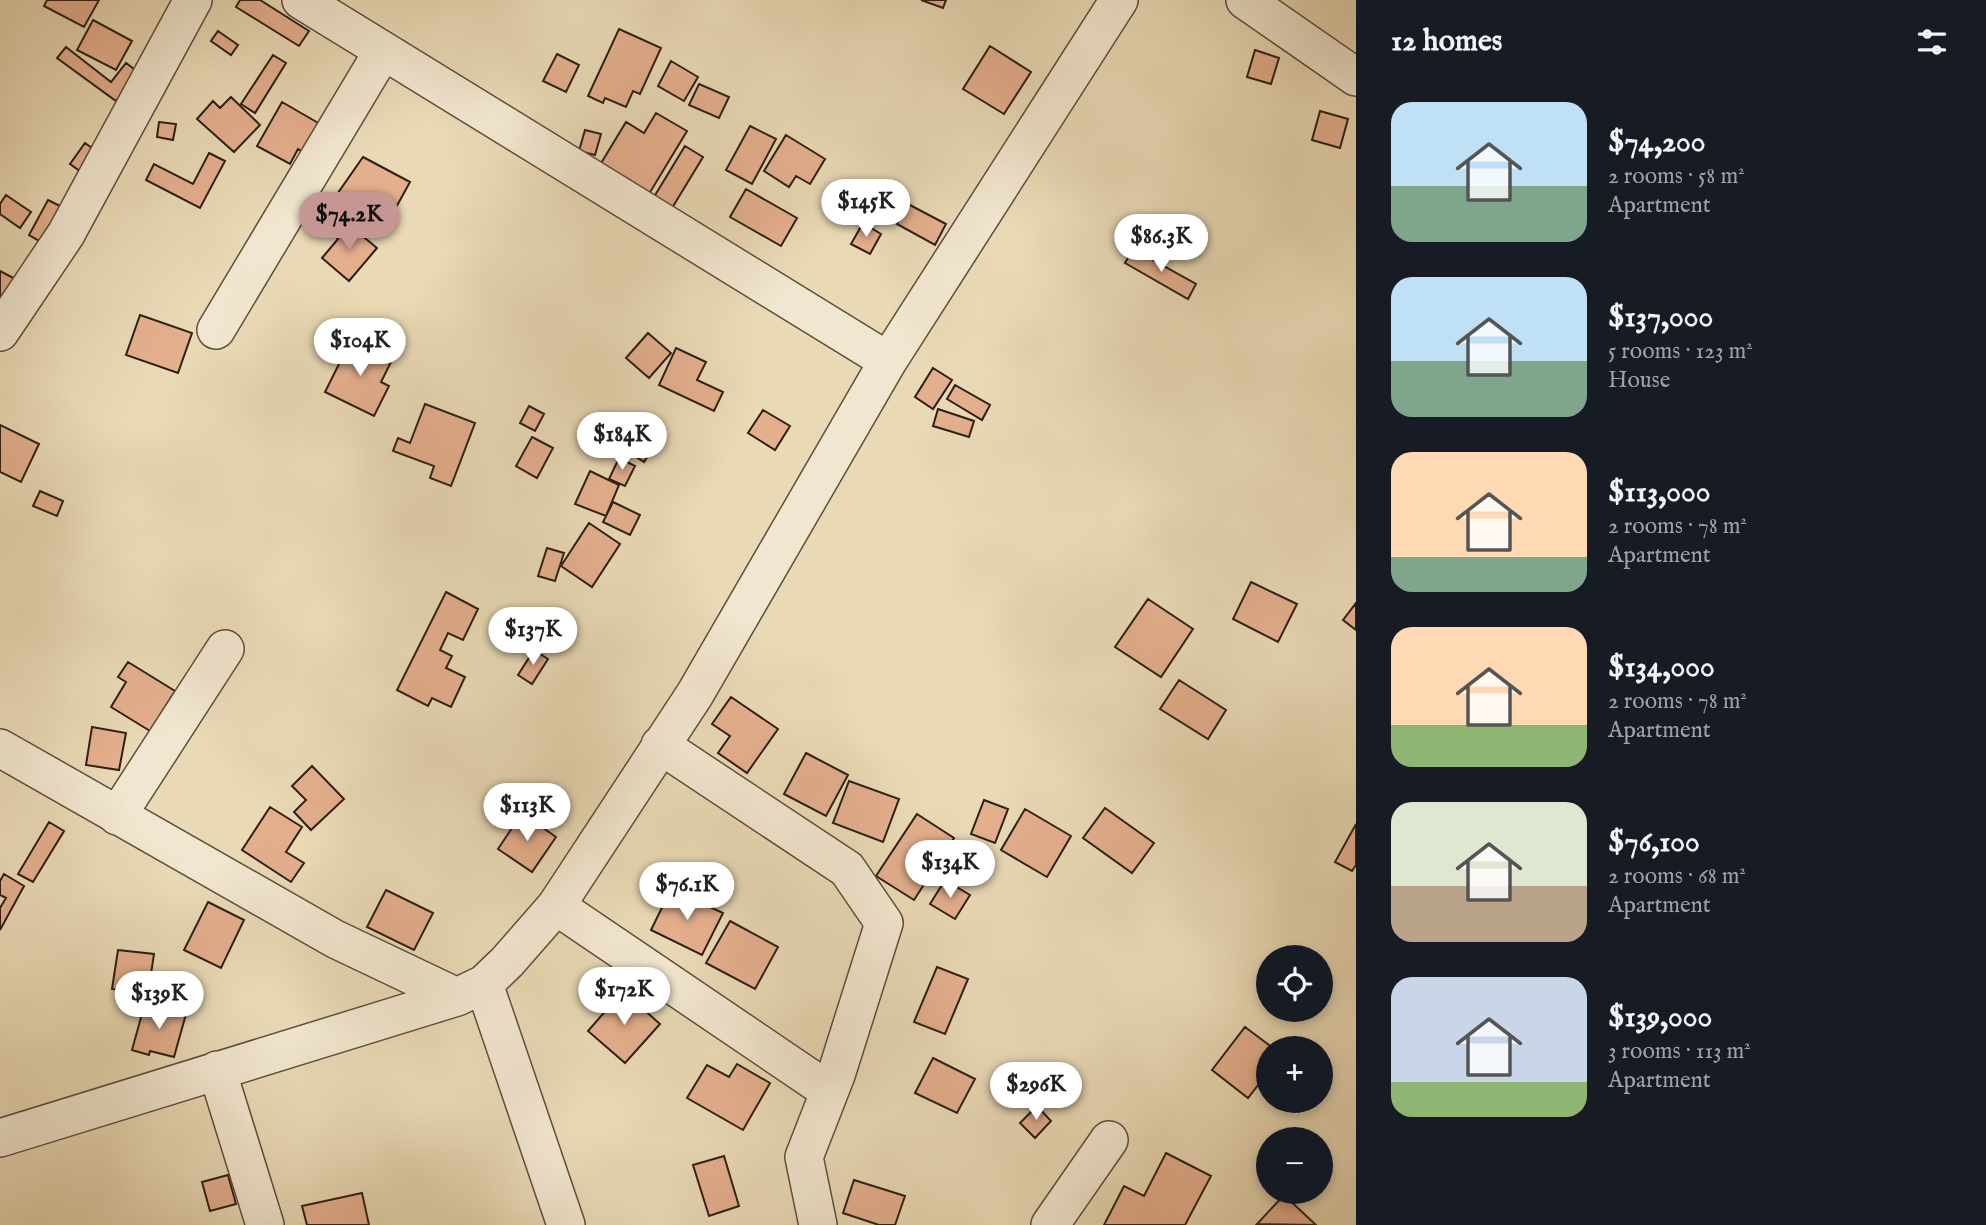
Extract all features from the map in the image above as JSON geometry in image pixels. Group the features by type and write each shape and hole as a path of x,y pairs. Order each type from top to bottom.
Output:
{"street":[{"path":"0,332 66,234 193,0"},
{"path":"301,0 888,361"},
{"path":"0,1138 470,990 507,961 556,906 695,694 888,361 1119,0"},
{"path":"1245,0 1356,77"},
{"path":"216,330 383,51"},
{"path":"117,816 225,649"},
{"path":"660,746 847,869 884,923 829,1091 804,1157 818,1225"},
{"path":"0,748 335,939 470,990 566,1225"},
{"path":"556,906 829,1091"},
{"path":"217,1070 265,1225"},
{"path":"1050,1225 1109,1140"}],"building":[{"path":"47,0 99,0 84,27 44,6"},
{"path":"240,0 260,0 309,31 299,46 236,7"},
{"path":"921,0 946,0 943,8"},
{"path":"93,20 132,41 116,70 77,50"},
{"path":"619,29 661,48 640,94 633,91 626,107 605,98 603,103 588,96"},
{"path":"218,31 238,45 231,55 211,41"},
{"path":"990,46 1031,72 1004,114 963,89"},
{"path":"66,47 111,82 126,63 138,72 116,101 57,58"},
{"path":"1255,50 1279,58 1271,84 1247,77"},
{"path":"557,54 579,65 566,92 543,81"},
{"path":"273,55 286,63 255,113 241,104"},
{"path":"671,61 698,77 684,101 658,86"},
{"path":"699,84 729,97 719,118 689,105"},
{"path":"231,97 260,125 234,152 197,119 213,101 220,108"},
{"path":"282,102 320,124 304,153 298,149 290,164 257,146"},
{"path":"1320,111 1348,119 1340,148 1312,140"},
{"path":"656,113 687,131 649,194 600,165 626,122 644,133"},
{"path":"159,122 176,124 173,140 157,137"},
{"path":"750,126 776,139 752,184 726,170"},
{"path":"585,130 601,134 595,155 579,151"},
{"path":"786,135 825,159 810,184 796,176 789,187 764,171"},
{"path":"85,143 99,153 84,174 70,164"},
{"path":"685,146 703,157 672,208 654,197"},
{"path":"209,153 225,161 200,208 146,180 154,164 193,184"},
{"path":"363,157 410,182 382,233 333,200"},
{"path":"746,189 797,218 781,246 730,217"},
{"path":"6,195 31,212 20,228 0,214 0,204"},
{"path":"48,200 62,207 43,243 29,235"},
{"path":"908,204 946,224 935,245 897,224"},
{"path":"347,223 377,248 349,281 322,258"},
{"path":"863,223 881,234 870,254 851,244"},
{"path":"1133,249 1196,284 1188,299 1125,263"},
{"path":"0,271 21,282 0,321"},
{"path":"140,315 192,333 178,373 126,355"},
{"path":"648,333 671,353 649,378 626,358"},
{"path":"351,340 392,360 381,382 389,386 374,416 325,392"},
{"path":"676,348 706,362 697,380 723,392 714,411 659,385"},
{"path":"933,368 952,380 933,409 915,397"},
{"path":"955,385 990,405 982,420 947,399"},
{"path":"425,404 475,423 451,486 430,478 434,466 393,451 398,438 410,443"},
{"path":"529,406 544,414 535,431 520,423"},
{"path":"938,409 974,421 969,437 933,426"},
{"path":"763,410 790,426 775,450 748,433"},
{"path":"645,422 662,433 644,462 627,451"},
{"path":"0,425 39,444 21,482 0,472"},
{"path":"532,437 553,448 537,478 516,466"},
{"path":"619,458 635,466 625,486 609,479"},
{"path":"590,471 619,485 606,516 575,504"},
{"path":"40,491 63,501 57,516 33,506"},
{"path":"613,502 640,515 630,535 603,522"},
{"path":"589,523 620,544 592,587 561,566"},
{"path":"547,548 564,553 555,581 538,576"},
{"path":"1251,582 1297,604 1278,642 1233,619"},
{"path":"446,592 478,609 463,640 448,633 440,650 452,656 446,668 465,677 451,707 432,698 428,706 397,690"},
{"path":"1148,599 1193,629 1161,677 1115,647"},
{"path":"1356,603 1356,630 1343,620"},
{"path":"534,650 548,659 532,684 518,675"},
{"path":"128,662 175,691 150,731 111,707 126,682 118,677"},
{"path":"1179,680 1226,710 1208,739 1160,709"},
{"path":"731,697 778,729 747,773 718,753 730,736 712,724"},
{"path":"92,727 126,733 119,770 86,765"},
{"path":"806,753 848,775 826,816 784,794"},
{"path":"312,766 344,799 311,830 294,812 306,800 292,786"},
{"path":"849,781 899,799 883,842 833,823"},
{"path":"984,800 1008,809 995,843 971,834"},
{"path":"270,807 302,827 286,852 304,863 291,882 242,850"},
{"path":"1105,808 1154,843 1132,873 1083,838"},
{"path":"1025,809 1071,836 1047,877 1001,850"},
{"path":"522,813 556,837 532,872 498,849"},
{"path":"917,814 954,838 914,900 876,876"},
{"path":"49,822 64,831 33,882 18,874"},
{"path":"1356,824 1356,865 1352,871 1335,862"},
{"path":"4,874 24,886 0,930 0,908 6,898 0,895 0,881"},
{"path":"945,880 970,895 955,919 930,904"},
{"path":"671,889 723,913 702,955 651,930"},
{"path":"386,890 433,913 414,950 367,927"},
{"path":"208,902 244,920 221,968 184,950"},
{"path":"730,921 778,947 755,989 706,963"},
{"path":"118,950 154,954 148,994 112,989"},
{"path":"937,967 968,979 945,1034 914,1022"},
{"path":"623,991 660,1024 625,1063 588,1031"},
{"path":"145,1003 186,1014 174,1057 150,1051 149,1055 132,1050"},
{"path":"1245,1027 1257,1036 1256,1088 1248,1098 1212,1070"},
{"path":"933,1058 975,1079 957,1113 915,1093"},
{"path":"737,1064 770,1083 743,1130 687,1098 707,1065 729,1077"},
{"path":"1037,1106 1051,1121 1035,1138 1020,1123"},
{"path":"1166,1153 1211,1176 1185,1225 1104,1225 1124,1186 1144,1196"},
{"path":"724,1156 739,1206 709,1216 693,1165"},
{"path":"228,1175 236,1204 210,1211 202,1182"},
{"path":"854,1180 905,1196 895,1225 879,1225 843,1213"},
{"path":"362,1193 369,1225 307,1225 302,1206"},
{"path":"1276,1204 1294,1204 1316,1225 1257,1224"}]}
